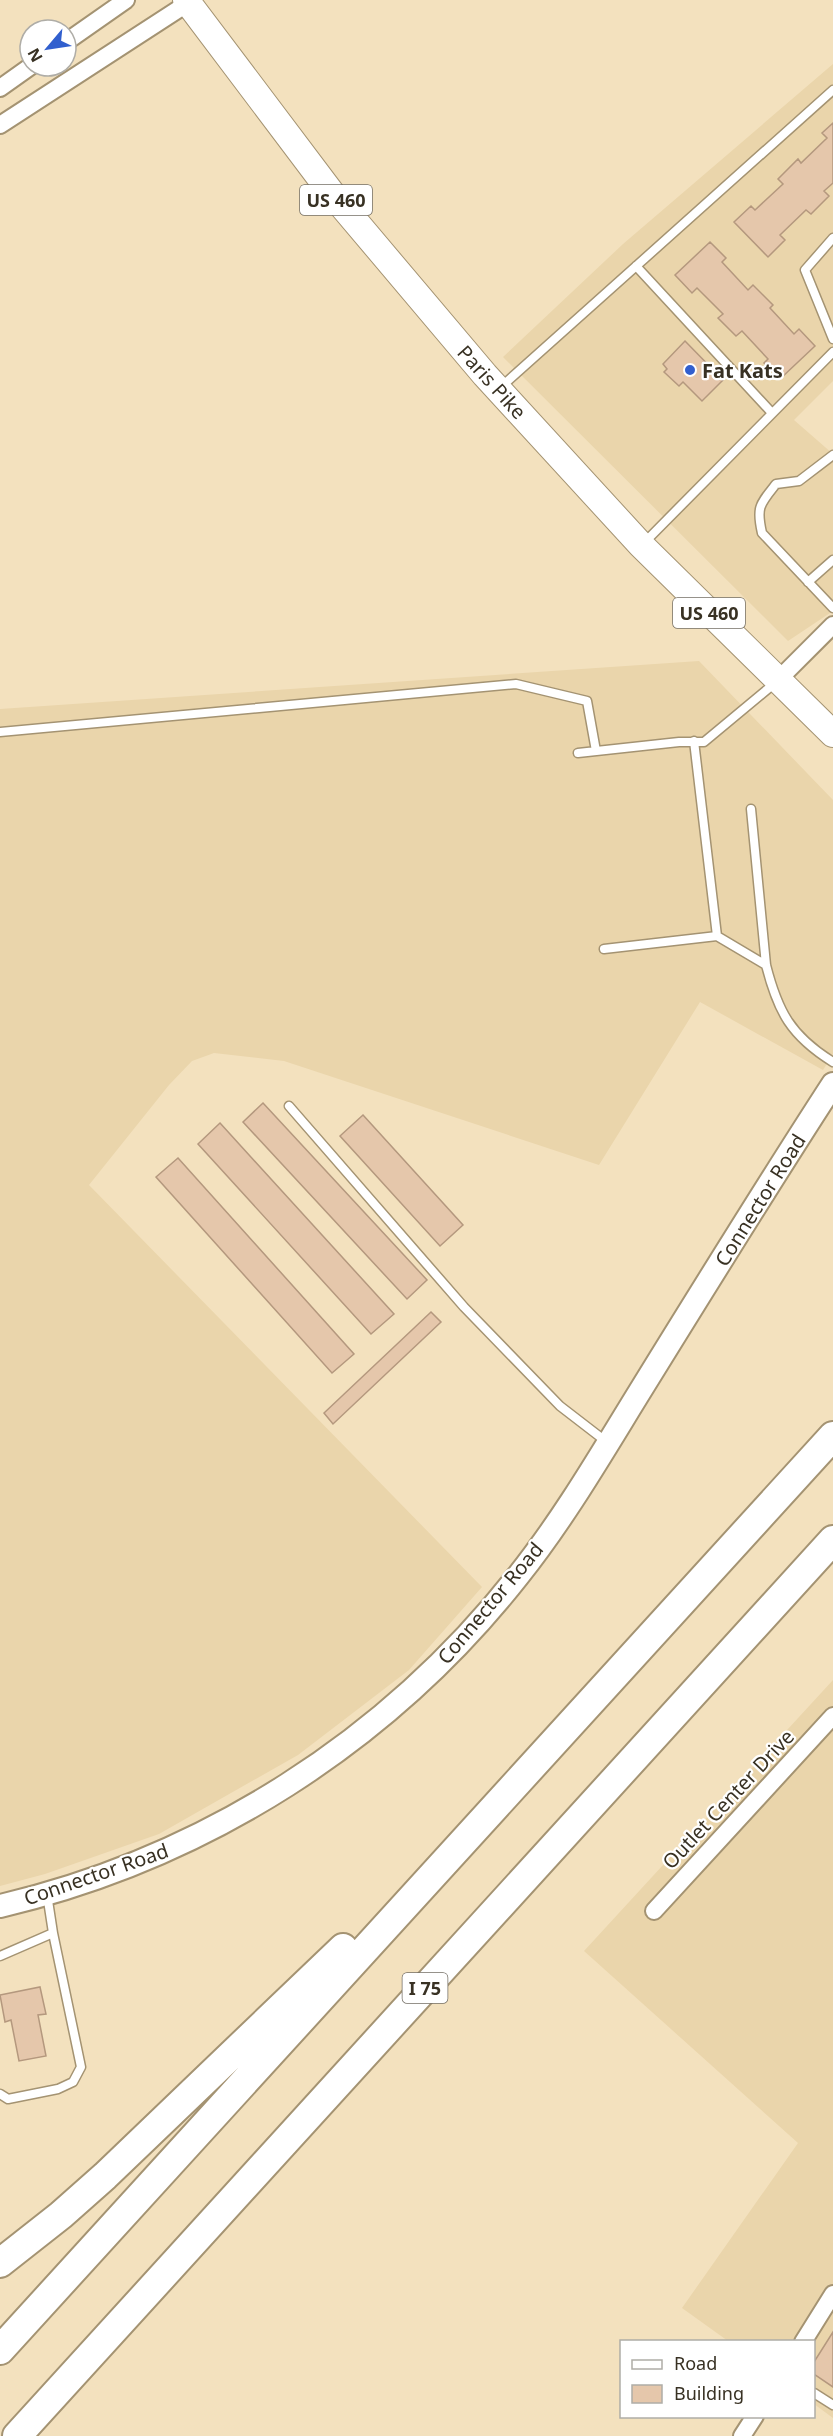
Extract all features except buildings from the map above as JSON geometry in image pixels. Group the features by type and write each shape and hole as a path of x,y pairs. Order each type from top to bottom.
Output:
{"highway":[{"path":"0,2350 833,1436"},
{"name":"I 75","path":"17,2436 833,1540"},
{"path":"0,2263 61,2215 105,2176 406,1887 502,1799"},
{"path":"39,2436 101,2363 228,2223 361,2058"}],"main road":[{"name":"Paris Pike","path":"187,1 333,195 498,389 641,545 833,734"},
{"name":"Connector Road","path":"0,1906 47,1893 166,1851 223,1823 306,1773 375,1724 433,1671 498,1601 539,1547 608,1443 833,1084"}],"street":[{"path":"78,34 126,0"},
{"path":"0,125 187,1"},
{"path":"0,87 18,75"},
{"path":"778,680 832,627"},
{"name":"Outlet Center Drive","path":"654,1911 833,1716"},
{"path":"804,2340 833,2294"},
{"path":"742,2436 754,2418"}],"lane":[{"path":"498,389 833,90"},
{"path":"833,238 805,270 833,339"},
{"path":"636,266 772,413"},
{"path":"641,545 833,351"},
{"path":"833,455 799,481 776,484 759,504 758,518 762,533 833,608"},
{"path":"808,582 833,560"},
{"path":"578,753 694,741 704,742 778,680"},
{"path":"0,732 516,684 587,701 596,751"},
{"path":"694,741 717,936"},
{"path":"752,809 766,965 772,989 783,1016 795,1034 816,1052 833,1062"},
{"path":"604,949 717,936 766,965"},
{"path":"289,1106 464,1307 560,1406 608,1443"},
{"path":"0,2094 8,2099 58,2089 73,2082 81,2067 47,1893"},
{"path":"0,1956 53,1933"},
{"path":"815,2394 833,2405"}],"shaded area":[{"path":"833,64 833,381 794,420 833,454 833,611 788,641 503,357 623,244"},
{"path":"699,661 833,800 833,1054 823,1070 700,1002 599,1165 284,1061 214,1053 192,1061 169,1085 89,1185 482,1587 409,1670 298,1755 159,1834 45,1874 0,1886 0,709"},
{"path":"833,1680 833,2418 815,2405 815,2340 727,2340 682,2308 798,2143 584,1951"}],"place":[{"name":"Fat Kats","path":"690,370"}]}
